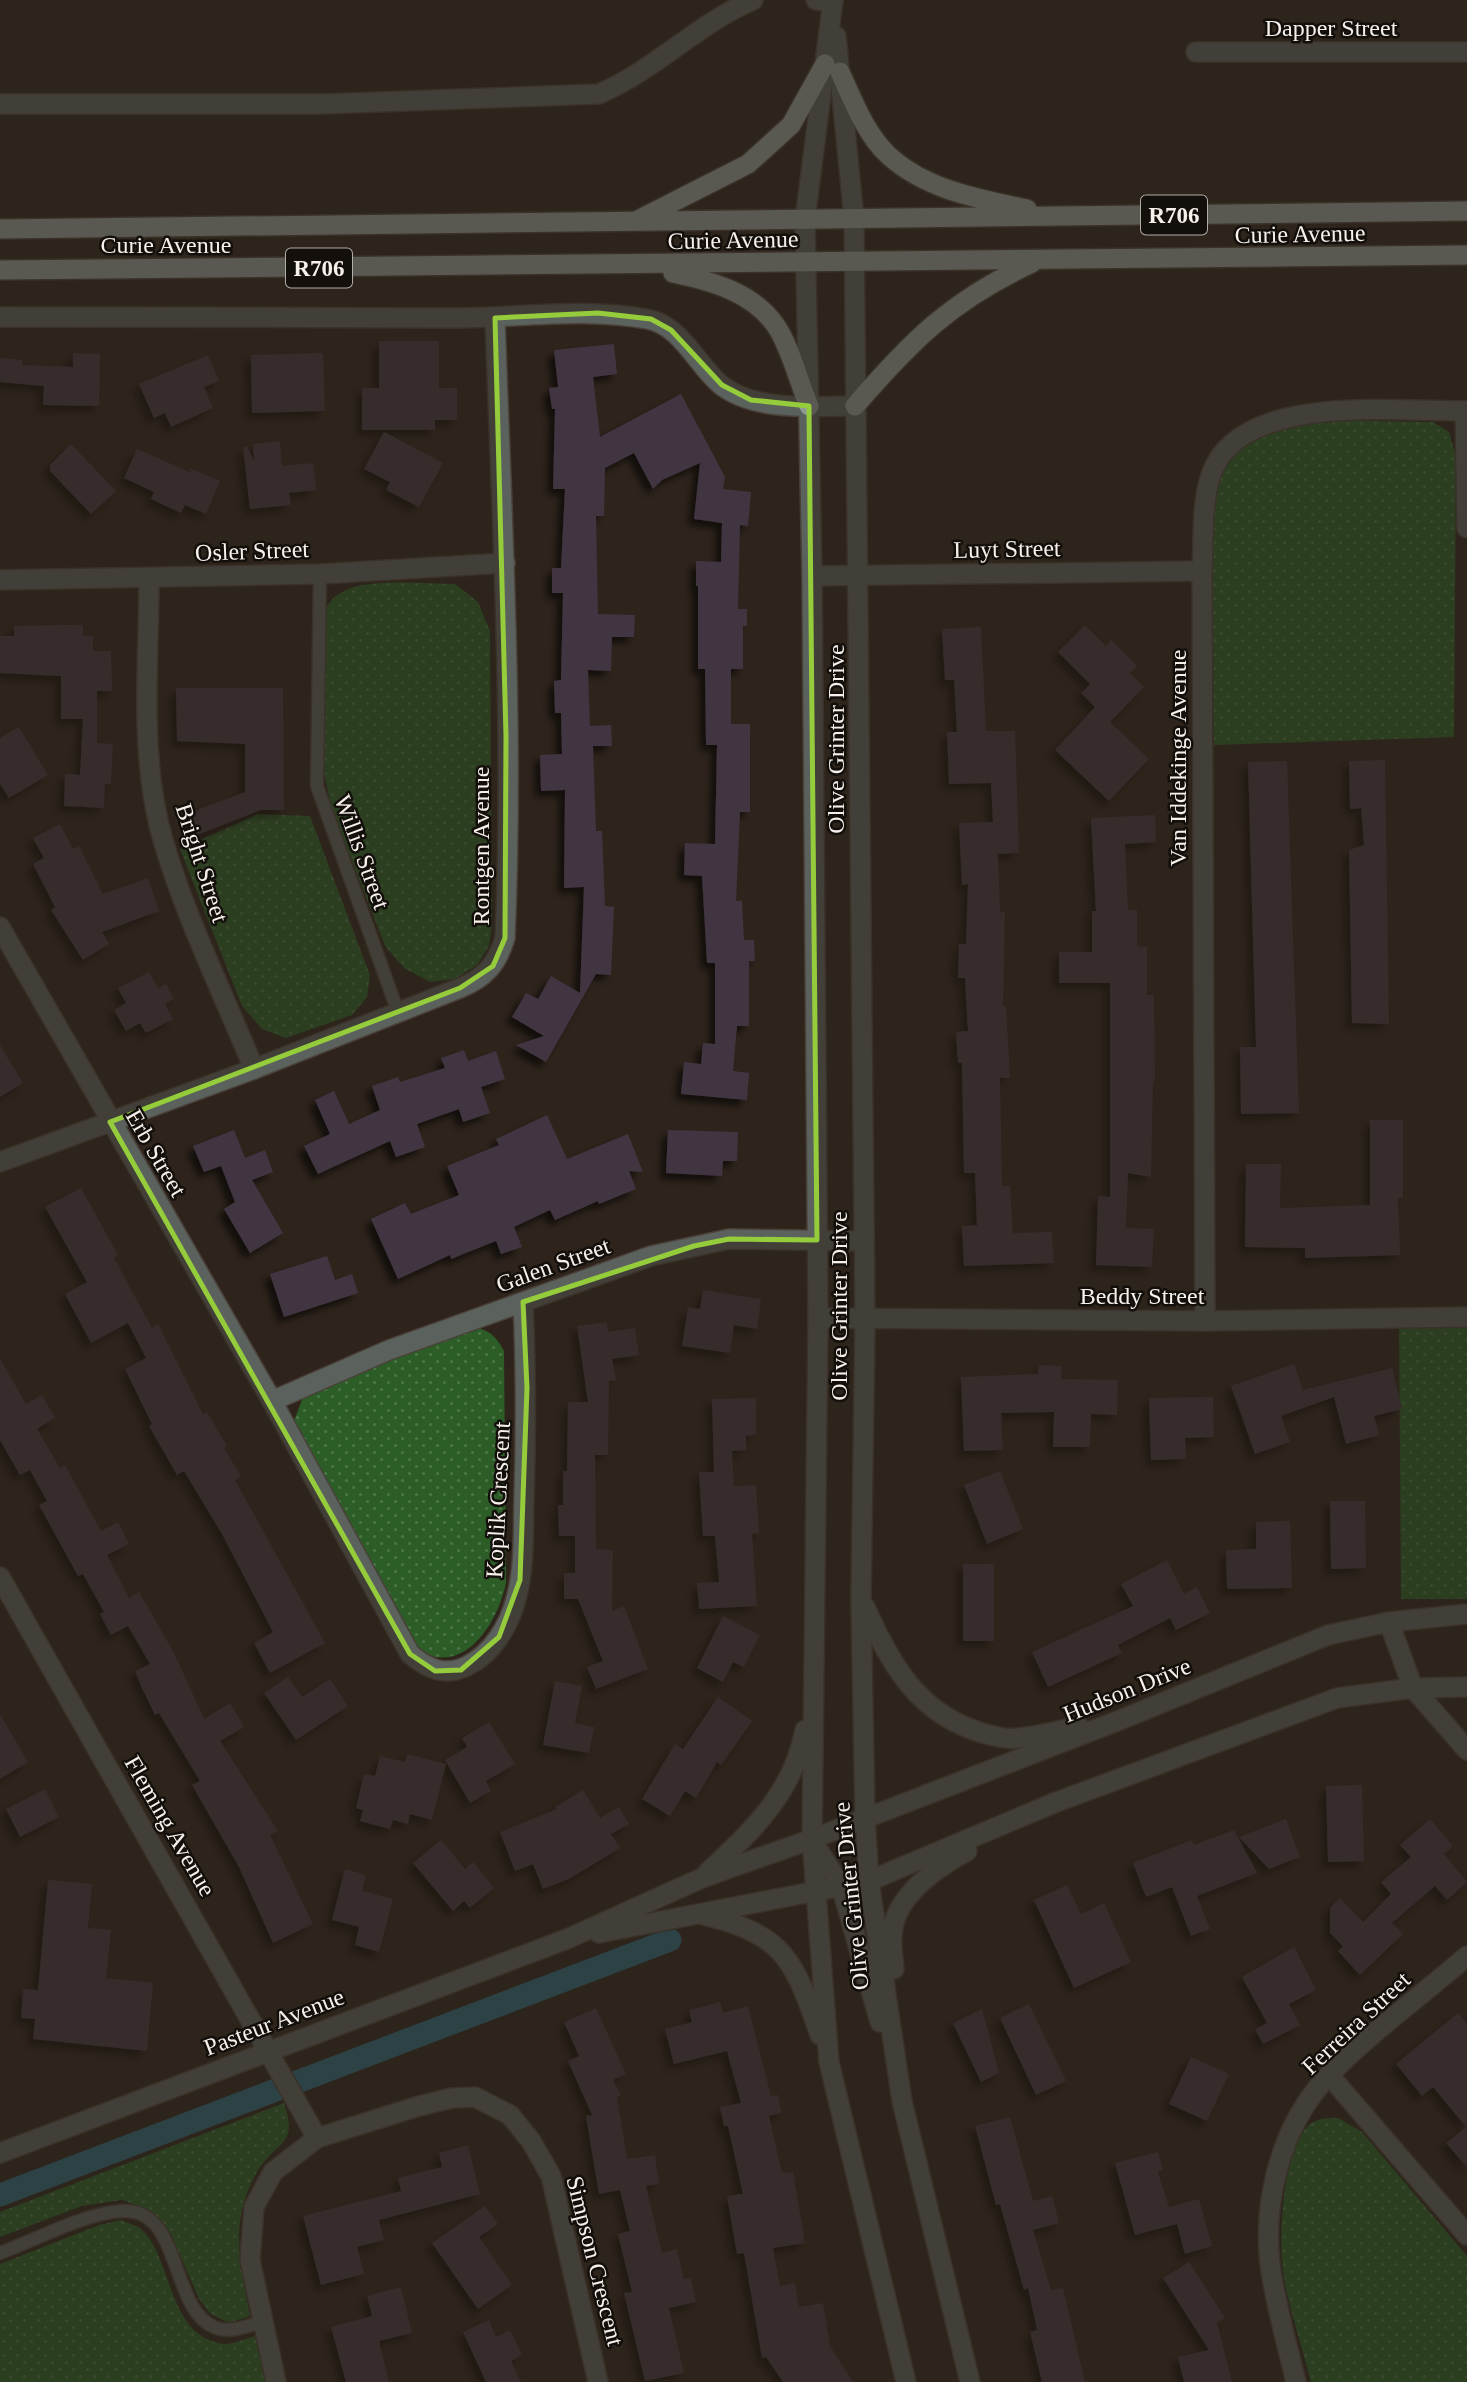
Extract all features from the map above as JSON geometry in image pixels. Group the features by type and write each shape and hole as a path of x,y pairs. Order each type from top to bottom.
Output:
{"main road":[{"path":"632,223 748,164 792,125 832,68 862,119 888,154 913,172 960,194 1060,217"},
{"name":"Curie Avenue","path":"0,229 1467,211"},
{"name":"Curie Avenue","path":"0,270 638,266 1467,255"},
{"path":"855,406 915,339 938,320 985,285 1040,259"},
{"path":"638,266 718,283 748,300 776,326 809,406"}],"street":[{"path":"0,104 322,104 599,94 622,84 703,26 753,0"},
{"path":"827,1 832,68"},
{"name":"Dapper Street","path":"1196,52 1467,52"},
{"name":"Olive Grinter Drive","path":"832,68 854,219 865,1321 861,1600 865,1817 869,1881 902,2101 970,2382"},
{"name":"Olive Grinter Drive","path":"832,68 805,220 812,576 818,1318 816,1675 812,1839 829,2062 906,2382"},
{"path":"0,317 495,318 598,313 651,319 671,330 722,385 751,400 809,406 855,406"},
{"name":"Rontgen Avenue","path":"0,1162 254,1069 474,982 493,966 505,938 505,563 495,318"},
{"name":"Van Iddekinge Avenue","path":"1205,1321 1202,571 1211,474 1228,449 1242,437 1261,426 1295,415 1324,411 1466,411"},
{"path":"1466,411 1467,528"},
{"name":"Osler Street","path":"0,580 320,574 505,563"},
{"name":"Luyt Street","path":"812,576 1202,571"},
{"name":"Bright Street","path":"149,579 149,762 159,824 177,879 254,1069"},
{"name":"Erb Street","path":"0,927 272,1401"},
{"name":"Galen Street","path":"272,1401 389,1350 651,1256 729,1239 864,1241"},
{"name":"Koplik Crescent","path":"272,1401 410,1654 435,1671 461,1670 488,1651 499,1637 516,1601 520,1580 527,1388 523,1302"},
{"name":"Beddy Street","path":"818,1318 865,1321 1205,1321 1467,1317"},
{"name":"Fleming Avenue","path":"0,1577 317,2138"},
{"path":"861,1600 886,1656 921,1701 963,1725 1006,1739 1120,1720"},
{"name":"Hudson Drive","path":"812,1839 1120,1720 1328,1635 1389,1622 1467,1614"},
{"path":"1389,1622 1413,1688 1467,1750"},
{"path":"702,1878 757,1826 789,1781 800,1754 816,1675"},
{"path":"816,1890 869,1881 1054,1803 1337,1698 1413,1688 1467,1688"},
{"path":"902,2101 891,1933 905,1900 946,1862 1054,1803"},
{"path":"812,1839 841,1886 902,2101"},
{"name":"Pasteur Avenue","path":"0,2152 567,1939 702,1878 812,1839"},
{"name":"Pasteur Avenue","path":"567,1939 816,1890"},
{"path":"697,1913 743,1924 773,1942 799,1975 829,2062"},
{"name":"Ferreira Street","path":"1296,2382 1272,2281 1269,2216 1280,2158 1301,2113 1329,2075 1467,1956"},
{"path":"1329,2075 1467,2235"},
{"name":"Simpson Crescent","path":"317,2138 452,2098 475,2097 510,2115 531,2141 551,2176 598,2382"},
{"path":"276,2382 261,2322 250,2260 254,2207 273,2172 317,2138"}],"lane":[{"name":"Willis Street","path":"320,574 317,786 398,1012"},
{"path":"0,2253 84,2221 123,2211 142,2214 161,2232 191,2303 207,2323 216,2328 235,2329 261,2322"}],"highlighted area":[{"path":"598,313 651,319 671,330 722,385 751,400 809,406 817,1240 729,1239 694,1246 523,1302 527,1388 520,1580 499,1637 461,1670 435,1671 410,1654 110,1122 460,988 493,966 505,938 506,736 495,318"}],"green space":[{"path":"1331,421 1433,422 1449,432 1456,457 1454,737 1214,745 1212,509 1220,477 1227,463 1238,450 1257,437 1304,424"},
{"path":"382,583 455,584 478,602 490,631 492,925 489,946 477,965 455,979 430,982 404,968 385,946 331,807 322,761 318,626 331,601 355,587"},
{"path":"258,814 310,816 370,975 367,997 352,1015 286,1038 262,1029 242,1006 180,849"},
{"path":"1399,1323 1467,1323 1467,1599 1401,1599"},
{"path":"464,1326 488,1332 504,1351 506,1582 497,1610 480,1638 456,1655 442,1657 424,1653 409,1640 300,1447 294,1421 303,1397"},
{"path":"284,2103 288,2116 288,2134 258,2171 247,2194 241,2216 240,2259 250,2316 229,2323 211,2314 199,2299 171,2234 150,2210 122,2200 82,2206 0,2237 0,2212"},
{"path":"1338,2118 1362,2132 1467,2256 1467,2382 1311,2382 1284,2276 1281,2248 1285,2190 1293,2151 1300,2136 1315,2121"},
{"path":"121,2220 137,2226 152,2242 173,2295 191,2327 205,2338 224,2344 255,2336 266,2382 0,2382 0,2264 99,2225"}],"building":[{"path":"379,341 439,341 439,388 457,388 457,420 435,420 435,430 362,430 362,388 379,388"},
{"path":"614,344 617,374 593,377 600,437 681,394 725,477 723,489 751,492 748,526 740,525 738,609 747,609 747,626 743,626 743,669 731,669 731,724 750,724 750,812 740,812 736,901 742,901 744,940 754,940 755,961 749,961 749,1026 737,1026 733,1071 749,1073 747,1100 681,1094 684,1062 701,1064 703,1043 715,1044 715,963 707,963 702,876 684,875 685,843 715,844 717,745 706,745 705,669 698,669 696,561 721,562 722,523 694,519 700,463 662,480 653,489 634,453 605,468 604,516 596,516 598,614 635,615 634,637 612,637 611,671 588,670 590,726 611,725 612,746 593,746 596,831 602,831 605,906 614,907 611,975 596,974 546,1062 516,1045 544,1036 512,1017 526,993 538,999 551,976 580,993 584,887 564,888 565,790 541,791 540,755 562,754 561,713 555,713 554,681 561,680 563,593 552,593 552,568 561,568 565,489 553,489 555,409 552,409 549,388 558,387 554,350"},
{"path":"73,353 100,354 99,406 43,405 44,386 0,382 0,358 22,360 22,365 73,367"},
{"path":"323,353 325,411 252,413 251,355"},
{"path":"208,355 219,381 204,387 213,408 171,427 165,413 154,418 139,384"},
{"path":"384,432 443,463 419,507 386,490 390,482 364,469"},
{"path":"280,441 282,466 313,463 316,490 289,493 291,505 250,509 243,447 247,446 254,461 253,444"},
{"path":"71,444 116,491 91,514 50,471 50,465"},
{"path":"137,449 192,473 189,468 220,481 206,514 185,505 181,513 151,499 154,492 124,478"},
{"path":"83,625 83,636 93,636 93,651 111,651 112,691 97,691 97,743 113,744 111,784 105,784 104,808 64,806 65,774 80,775 83,719 61,719 61,676 0,673 0,636 14,636 14,626"},
{"path":"1085,625 1106,646 1111,640 1137,666 1130,673 1144,687 1110,722 1149,759 1109,801 1055,750 1095,707 1081,693 1090,684 1058,652"},
{"path":"981,627 986,731 1015,731 1019,853 998,854 1000,912 1005,912 1003,1006 1006,1006 1010,1078 1000,1078 1002,1186 1010,1186 1013,1233 1052,1232 1054,1263 964,1266 962,1226 977,1225 975,1173 964,1173 962,1063 958,1063 956,1032 968,1031 965,978 958,978 959,944 966,944 968,884 962,885 959,823 993,822 991,783 949,784 947,732 957,732 954,680 945,680 942,629"},
{"path":"176,688 283,688 284,810 261,810 197,835 189,813 245,792 245,744 177,741"},
{"path":"19,727 48,775 9,798 0,784 0,738"},
{"path":"1385,760 1389,1024 1352,1023 1349,850 1364,845 1361,808 1350,809 1349,761"},
{"path":"1287,761 1299,1113 1241,1114 1240,1047 1256,1047 1248,762"},
{"path":"1155,815 1156,842 1125,844 1128,910 1137,910 1137,946 1147,947 1147,995 1154,995 1155,1081 1151,1177 1128,1173 1126,1228 1154,1229 1152,1267 1096,1265 1098,1196 1110,1197 1110,983 1059,983 1059,952 1092,952 1092,911 1096,911 1091,818"},
{"path":"60,824 73,849 79,846 103,894 148,878 159,911 102,932 109,944 83,960 51,910 55,907 33,864 44,858 33,838"},
{"path":"149,972 158,988 166,984 174,999 165,1004 173,1019 146,1033 140,1023 126,1031 114,1010 126,1003 118,988"},
{"path":"0,1045 23,1083 0,1097"},
{"path":"464,1050 468,1061 496,1051 505,1079 481,1087 490,1113 463,1122 459,1109 417,1124 425,1147 396,1157 390,1141 318,1174 304,1146 330,1134 315,1100 334,1091 349,1124 380,1110 372,1086 398,1077 400,1082 445,1068 441,1058"},
{"path":"547,1115 567,1159 628,1134 643,1172 629,1171 636,1189 599,1204 598,1201 555,1220 550,1210 514,1227 522,1247 501,1254 496,1241 451,1259 450,1255 398,1279 371,1219 405,1203 411,1214 459,1195 447,1166 499,1145 496,1139"},
{"path":"1370,1120 1403,1120 1403,1198 1398,1198 1400,1255 1305,1258 1305,1248 1245,1247 1246,1164 1281,1164 1280,1208 1370,1205"},
{"path":"234,1130 245,1158 265,1150 273,1172 252,1180 283,1233 250,1253 224,1209 235,1202 221,1166 204,1172 193,1146"},
{"path":"668,1130 738,1132 737,1161 723,1161 722,1176 666,1173"},
{"path":"81,1188 118,1255 114,1258 152,1328 158,1324 203,1414 207,1412 227,1446 224,1448 241,1476 235,1480 325,1643 270,1673 254,1643 273,1632 222,1534 184,1471 177,1475 149,1426 152,1424 125,1369 146,1358 128,1323 91,1343 65,1294 87,1282 45,1207"},
{"path":"327,1256 335,1280 352,1274 358,1293 284,1317 270,1274"},
{"path":"703,1290 761,1299 757,1329 734,1325 730,1353 682,1346 688,1307 700,1309"},
{"path":"607,1322 608,1332 635,1328 639,1355 612,1359 616,1380 609,1381 608,1455 595,1455 596,1549 613,1550 612,1611 624,1606 648,1669 596,1689 587,1667 603,1661 578,1599 564,1599 564,1573 575,1573 575,1536 559,1536 558,1505 563,1505 563,1471 567,1471 568,1402 588,1402 577,1326"},
{"path":"0,1359 26,1404 42,1395 55,1418 37,1429 60,1468 65,1465 101,1531 118,1522 129,1544 107,1555 129,1598 139,1592 174,1653 204,1719 230,1703 244,1727 220,1741 278,1831 270,1835 313,1924 273,1943 239,1867 192,1785 200,1781 159,1713 155,1715 142,1688 135,1671 150,1664 128,1626 111,1635 100,1614 104,1612 83,1574 78,1576 39,1505 47,1501 30,1470 20,1475 0,1440"},
{"path":"1294,1364 1303,1390 1392,1368 1402,1409 1374,1416 1379,1435 1346,1444 1334,1397 1281,1416 1290,1442 1255,1454 1231,1386"},
{"path":"1039,1365 1062,1366 1061,1379 1118,1380 1117,1415 1091,1414 1090,1447 1053,1447 1054,1412 1001,1413 1003,1450 964,1451 961,1377 1038,1374"},
{"path":"1213,1397 1214,1437 1185,1438 1186,1459 1151,1460 1149,1398"},
{"path":"756,1398 756,1435 746,1436 746,1450 732,1451 734,1486 756,1485 759,1533 752,1534 757,1606 699,1609 697,1583 719,1582 715,1536 703,1536 699,1472 714,1472 712,1399"},
{"path":"1000,1471 1023,1529 987,1544 964,1485"},
{"path":"1330,1501 1365,1501 1366,1568 1331,1569"},
{"path":"1290,1521 1292,1588 1227,1589 1226,1550 1256,1549 1256,1522"},
{"path":"1167,1560 1184,1594 1197,1587 1210,1613 1176,1630 1170,1618 1118,1645 1122,1653 1048,1687 1032,1652 1133,1606 1121,1584"},
{"path":"963,1564 994,1564 994,1641 963,1641"},
{"path":"723,1616 760,1635 744,1667 733,1662 723,1682 697,1668"},
{"path":"288,1677 302,1697 330,1679 348,1706 296,1740 264,1693"},
{"path":"555,1681 582,1686 575,1723 594,1727 589,1753 543,1745"},
{"path":"718,1697 752,1721 721,1765 717,1762 696,1798 685,1791 670,1816 642,1799 675,1744 683,1749"},
{"path":"0,1714 28,1762 0,1779"},
{"path":"489,1722 515,1764 486,1781 491,1791 470,1803 445,1760 467,1747 462,1738"},
{"path":"407,1754 446,1764 432,1820 410,1814 408,1824 393,1820 390,1829 360,1821 363,1810 356,1808 364,1774 375,1776 380,1756 405,1762"},
{"path":"1362,1785 1364,1861 1328,1862 1326,1786"},
{"path":"45,1789 59,1817 20,1837 6,1809"},
{"path":"583,1790 600,1818 619,1807 629,1824 611,1834 620,1848 569,1879 543,1889 533,1864 515,1871 500,1832 557,1809 555,1807"},
{"path":"1286,1819 1300,1857 1269,1869 1239,1837"},
{"path":"1430,1819 1453,1846 1444,1854 1467,1882 1447,1900 1435,1886 1392,1923 1403,1934 1360,1975 1338,1951 1343,1946 1330,1933 1330,1908 1340,1898 1363,1922 1391,1894 1381,1882 1411,1857 1400,1845"},
{"path":"1234,1830 1257,1873 1197,1896 1210,1929 1191,1936 1172,1887 1146,1897 1133,1863 1192,1840 1194,1845"},
{"path":"441,1840 465,1869 473,1862 494,1888 470,1908 464,1901 453,1911 413,1863"},
{"path":"345,1869 366,1875 362,1891 393,1899 379,1952 355,1945 359,1927 332,1920"},
{"path":"48,1880 92,1884 88,1928 111,1930 106,1978 153,1983 147,2051 33,2039 35,2019 21,2018 23,1989 38,1990"},
{"path":"1067,1885 1081,1914 1104,1903 1131,1962 1074,1988 1034,1900"},
{"path":"1294,1947 1316,1990 1289,2004 1300,2025 1263,2044 1255,2029 1267,2023 1242,1977"},
{"path":"720,2002 723,2013 748,2006 771,2096 778,2095 782,2113 769,2116 782,2173 793,2172 805,2243 773,2248 780,2286 795,2283 799,2307 823,2303 830,2346 853,2382 783,2382 766,2357 762,2358 744,2253 737,2254 727,2196 743,2194 728,2126 724,2126 720,2107 741,2103 727,2051 674,2064 665,2029 692,2022 689,2010"},
{"path":"1029,2004 1066,2081 1036,2095 1000,2018"},
{"path":"596,2008 626,2074 613,2080 621,2095 617,2097 627,2159 655,2155 659,2184 646,2186 662,2253 677,2249 684,2279 691,2278 696,2302 669,2308 684,2373 645,2381 624,2293 632,2292 618,2234 630,2231 620,2190 599,2194 586,2116 592,2115 568,2061 579,2056 564,2022"},
{"path":"982,2009 999,2073 981,2082 953,2023"},
{"path":"1458,2013 1467,2024 1467,2167 1446,2143 1466,2127 1433,2087 1422,2096 1396,2064"},
{"path":"1191,2057 1229,2074 1207,2121 1169,2104"},
{"path":"1010,2117 1033,2201 1052,2196 1059,2223 1033,2230 1051,2290 1063,2288 1085,2382 1042,2382 1030,2332 1037,2330 1028,2288 1024,2290 1000,2204 996,2205 975,2126"},
{"path":"468,2145 480,2194 379,2220 384,2240 357,2247 364,2274 321,2285 303,2216 401,2191 398,2178 442,2167 439,2153"},
{"path":"1158,2152 1163,2170 1158,2172 1169,2207 1199,2199 1212,2246 1185,2254 1177,2224 1135,2235 1115,2163"},
{"path":"485,2206 498,2224 479,2237 512,2285 478,2309 432,2243"},
{"path":"1189,2262 1225,2318 1217,2323 1232,2382 1184,2382 1178,2357 1209,2350 1163,2278"},
{"path":"401,2287 412,2333 379,2341 389,2382 346,2382 331,2327 372,2316 367,2296"},
{"path":"489,2320 496,2337 510,2330 522,2355 511,2361 521,2382 486,2382 463,2332"}],"waterway":[{"path":"0,2195 670,1940"}]}
